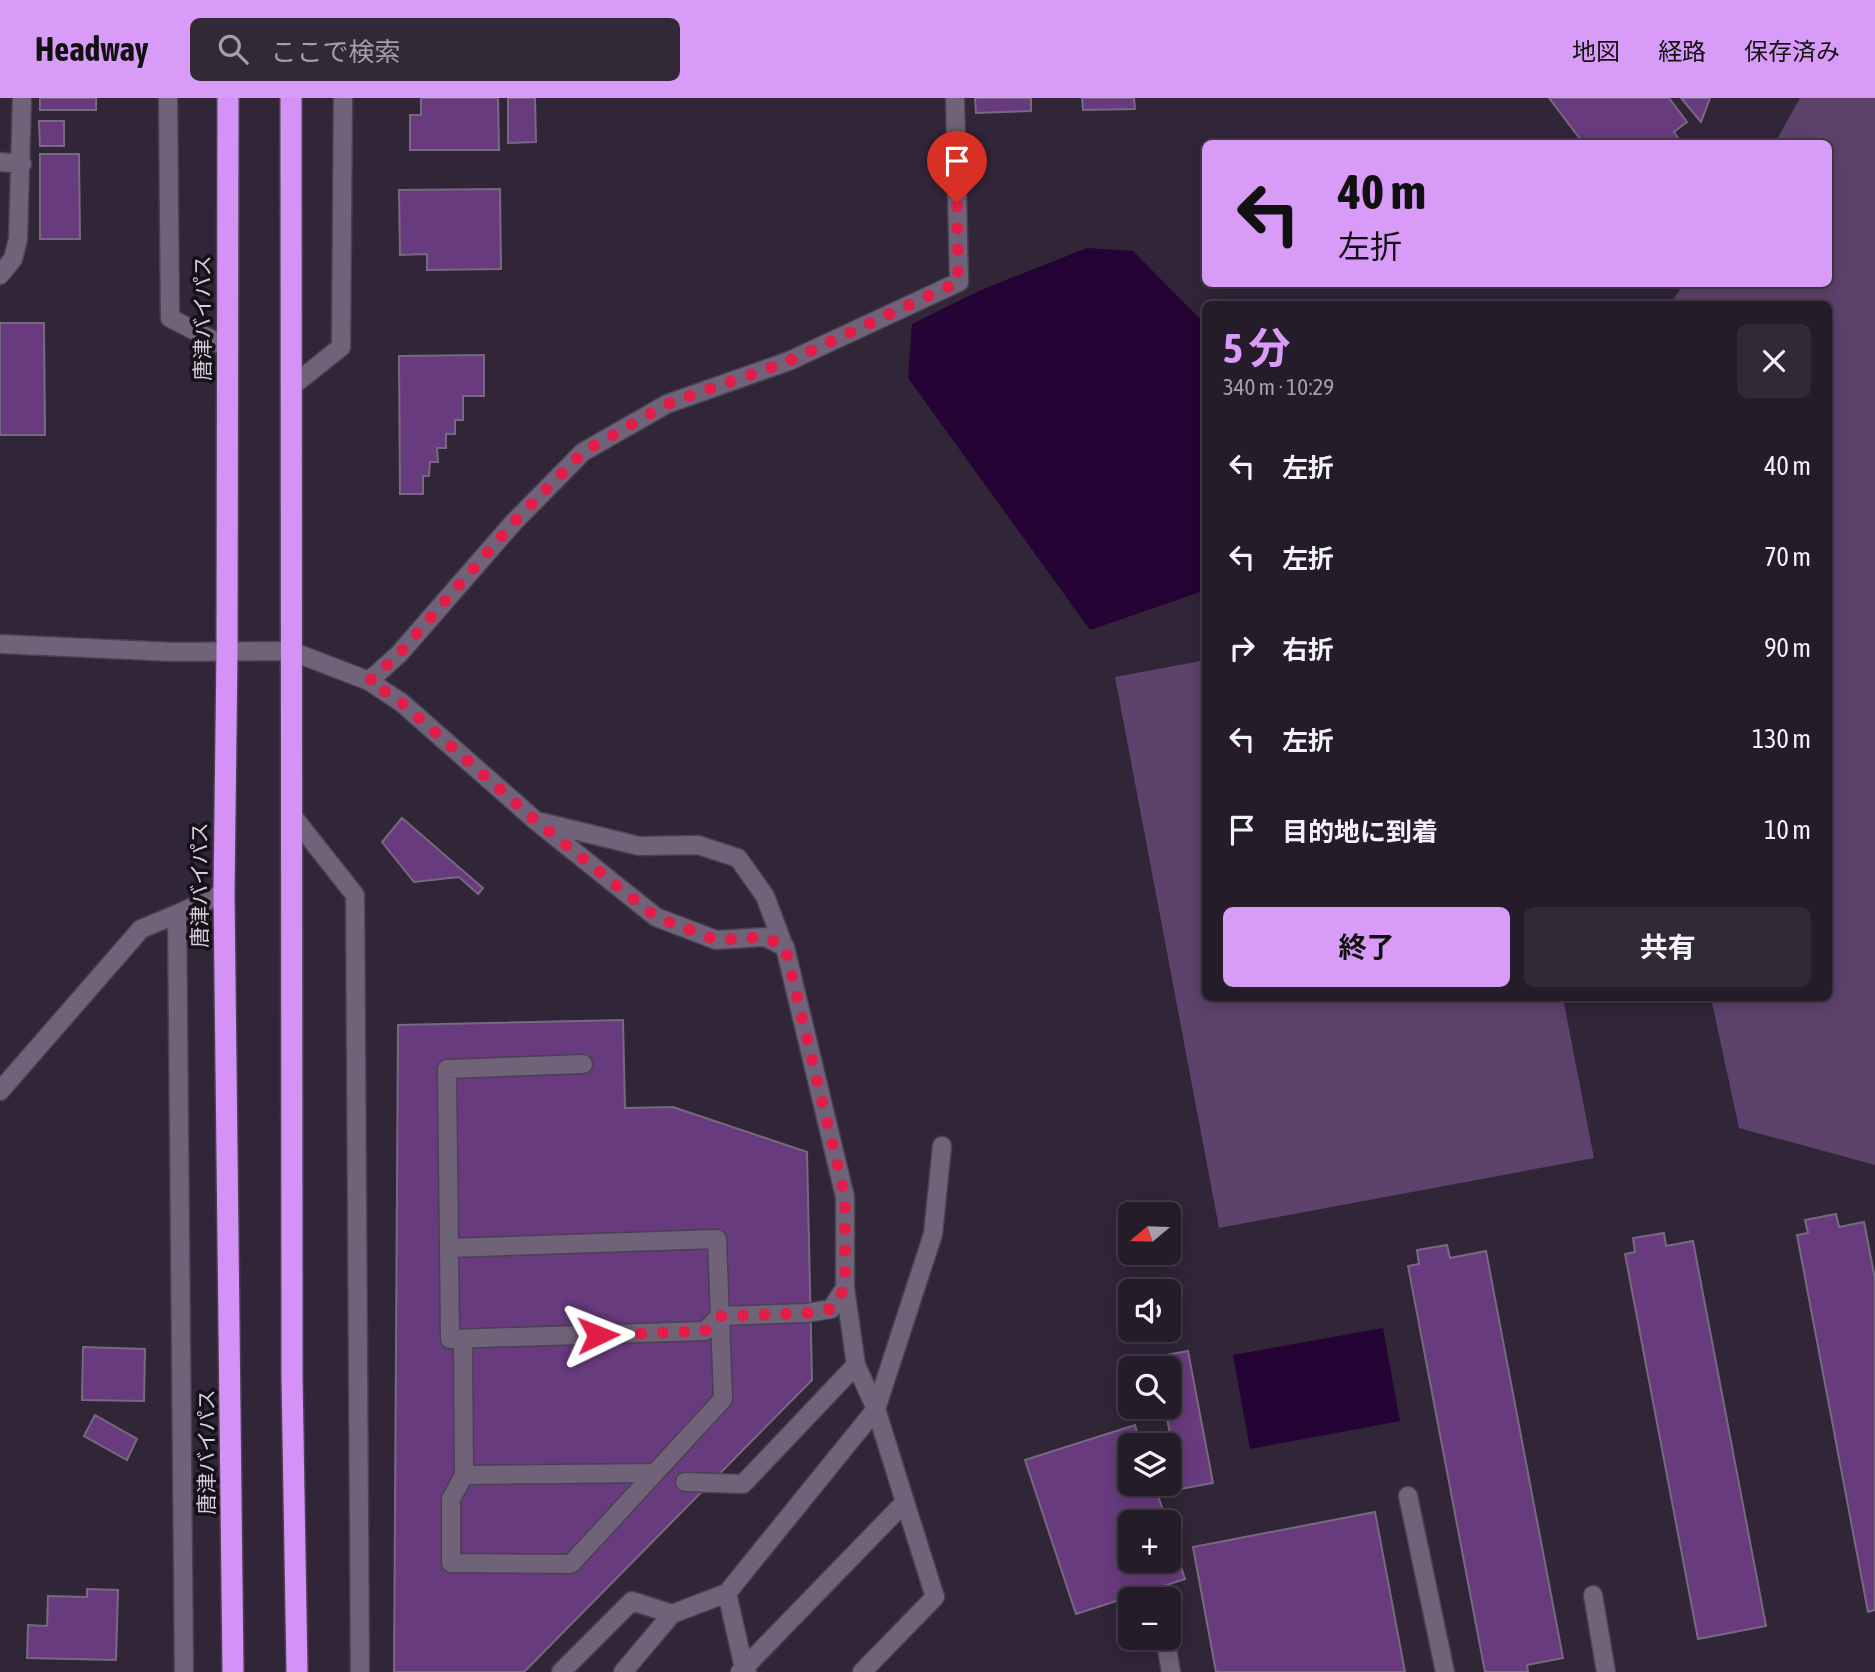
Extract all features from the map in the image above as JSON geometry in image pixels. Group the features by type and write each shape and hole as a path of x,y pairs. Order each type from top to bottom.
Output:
{"highway":[{"name":"唐津バイパス","path":"228,98 224,893 233,1672"},
{"path":"291,98 292,1376 297,1672"}],"street":[{"path":"0,275 13,259 18,239 22,98"},
{"path":"168,98 170,318 228,348"},
{"path":"290,387 341,347 343,98"},
{"path":"369,681 399,654 514,522 583,452 667,404 789,361 958,282 955,98"},
{"path":"0,162 22,164"},
{"path":"0,644 174,652 291,651 369,681 402,703 536,821 656,917 716,940 765,937 785,947"},
{"path":"291,814 355,895 360,1672"},
{"path":"536,821 639,846 698,845 738,858 765,896 785,947 845,1197 845,1288 856,1365 876,1409 935,1597 863,1672"},
{"path":"0,1091 141,929 224,893"},
{"path":"177,914 184,1672"},
{"path":"583,1064 447,1069 450,1339 705,1331 720,1316 807,1313 831,1309 845,1288"},
{"path":"623,1672 672,1614 727,1593 876,1409 933,1234 942,1146"},
{"path":"449,1248 717,1239 723,1399 571,1564 451,1563 451,1499 464,1475 463,1339"},
{"path":"685,1482 743,1484 856,1365"},
{"path":"464,1475 655,1473"},
{"path":"1408,1496 1445,1672"},
{"path":"744,1671 905,1502"},
{"path":"727,1593 744,1671"},
{"path":"1592,1595 1606,1672"},
{"path":"561,1672 632,1601 672,1614"},
{"path":"1167,1650 1171,1672"}],"shaded area":[{"path":"1800,98 1875,98 1875,1165 1739,1128 1712,1001 1832,1001 1832,301 1672,301 1682,287 1832,287 1832,140 1777,140"},
{"path":"1087,248 1133,251 1202,321 1202,591 1090,630 908,378 912,324 981,290"},
{"path":"1202,661 1202,1001 1564,1001 1594,1158 1219,1228 1115,677"},
{"path":"1383,1328 1400,1421 1250,1449 1233,1355"}],"building":[{"path":"40,98 96,98 96,110 40,110"},
{"path":"421,98 498,98 499,150 410,150 410,115 421,115"},
{"path":"508,98 535,98 536,142 508,143"},
{"path":"975,98 1031,98 1031,111 976,113"},
{"path":"1082,98 1134,98 1135,109 1083,110"},
{"path":"1549,98 1669,98 1687,122 1674,132 1679,140 1581,140"},
{"path":"1681,98 1710,98 1701,122"},
{"path":"39,121 64,121 64,146 40,146"},
{"path":"40,154 79,154 80,239 40,239"},
{"path":"500,189 501,269 427,270 427,254 400,255 399,190"},
{"path":"0,323 44,323 45,435 0,435"},
{"path":"484,355 484,396 463,396 463,420 455,420 455,434 446,434 446,448 437,448 438,462 430,462 429,476 423,476 423,494 400,494 399,356"},
{"path":"402,818 483,888 478,894 459,877 414,882 382,842"},
{"path":"623,1020 625,1108 673,1107 807,1152 812,1380 524,1672 394,1672 398,1025"},
{"path":"1836,1214 1839,1227 1864,1222 1875,1279 1875,1610 1868,1612 1797,1235 1808,1233 1805,1220"},
{"path":"1664,1233 1666,1246 1693,1241 1766,1626 1698,1639 1625,1254 1635,1252 1633,1238"},
{"path":"1447,1245 1450,1258 1486,1251 1563,1658 1527,1665 1528,1672 1485,1672 1408,1266 1419,1264 1417,1250"},
{"path":"83,1347 145,1349 144,1401 82,1400"},
{"path":"1188,1351 1213,1483 1181,1489 1181,1433 1170,1433 1167,1419 1181,1419 1181,1356 1160,1356"},
{"path":"95,1415 137,1439 127,1460 84,1436"},
{"path":"1135,1425 1137,1433 1118,1433 1118,1496 1158,1496 1163,1510 1118,1510 1118,1573 1181,1573 1181,1567 1185,1579 1160,1587 1118,1587 1118,1601 1076,1614 1025,1460"},
{"path":"1375,1512 1405,1672 1216,1672 1193,1547"},
{"path":"87,1589 118,1590 116,1660 27,1658 28,1625 47,1626 48,1596 87,1597"}],"route":[{"path":"598,1335 705,1331 720,1316 807,1313 831,1309 845,1288 845,1197 785,947 765,937 716,940 656,917 536,821 402,703 369,681 399,654 514,522 583,452 667,404 789,361 958,282 957,203"}]}
